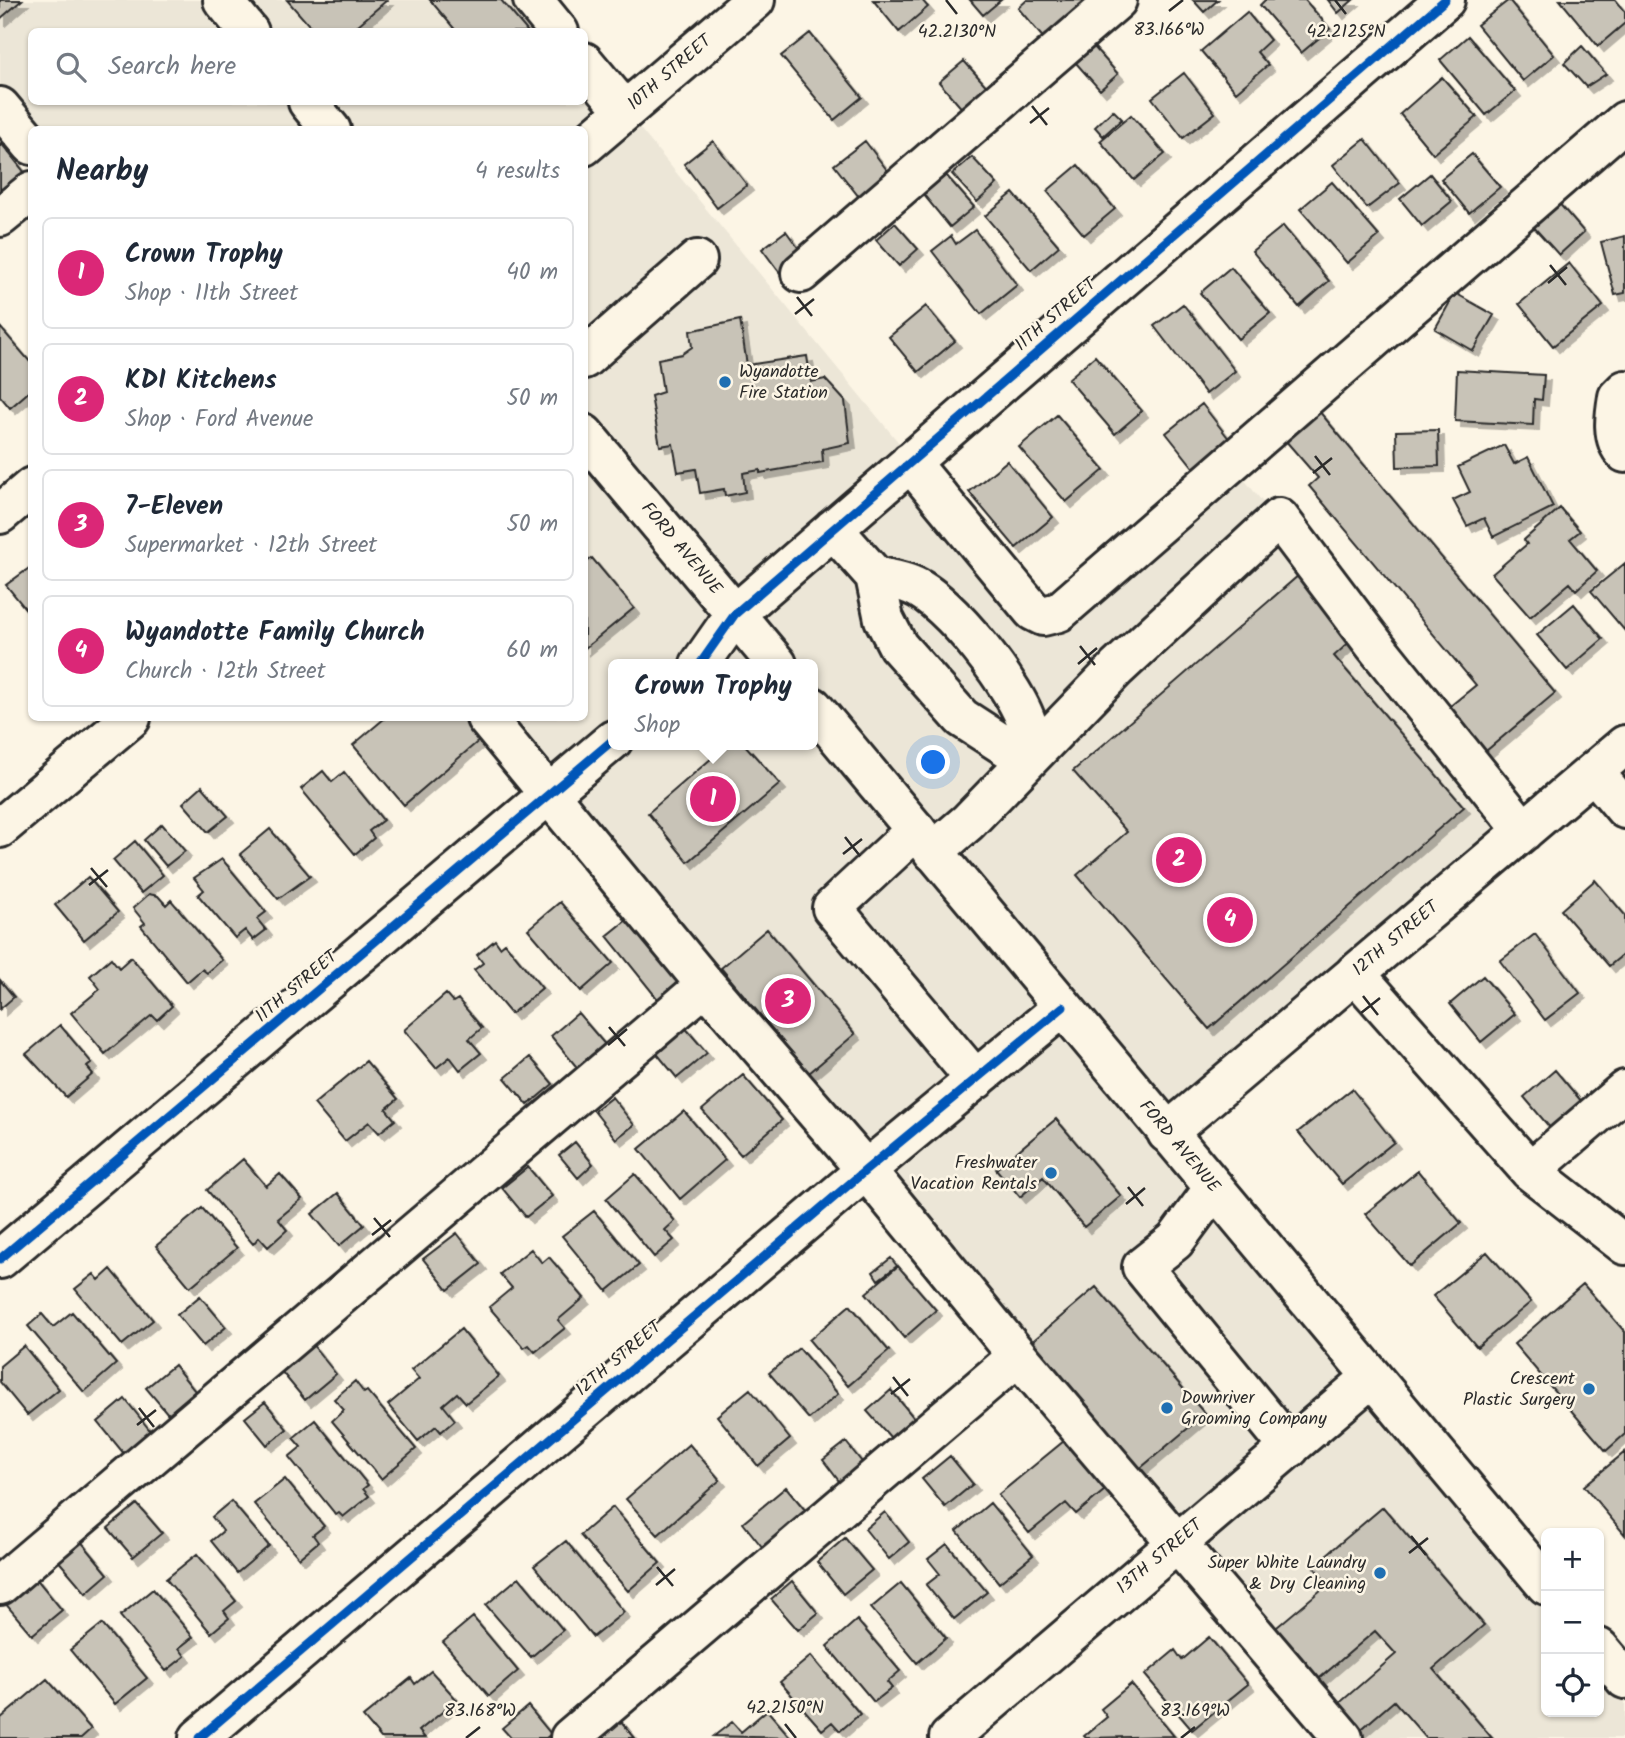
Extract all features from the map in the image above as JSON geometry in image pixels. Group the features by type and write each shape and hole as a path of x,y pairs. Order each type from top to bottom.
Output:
{"street":[{"path":"223,0 246,28"},
{"path":"533,0 556,28"},
{"name":"10TH STREET","path":"588,143 755,0"},
{"path":"801,273 1116,0"},
{"name":"11TH STREET","path":"704,659 735,614 1445,0"},
{"path":"588,67 625,111"},
{"path":"310,105 328,126"},
{"path":"0,107 28,140"},
{"path":"910,462 1033,611 1043,616 1059,612 1625,121"},
{"path":"0,218 28,194"},
{"path":"588,355 697,260"},
{"path":"1625,390 1618,397 1615,421 1619,447 1625,453"},
{"name":"FORD AVENUE","path":"588,438 773,659"},
{"path":"0,514 28,490"},
{"path":"976,1080 832,908 924,841 968,822 1117,668 1279,517 1374,644 1524,831"},
{"path":"834,529 875,576 884,619 898,646 962,718 1027,760"},
{"path":"875,576 913,585 938,601 967,629 1003,680 1028,727 1027,760"},
{"name":"FORD AVENUE","path":"818,713 1541,1579"},
{"path":"0,828 127,721"},
{"path":"488,721 706,985 866,1170 1018,1356 1178,1542 1337,1736"},
{"name":"11TH STREET","path":"0,1259 608,744"},
{"name":"12TH STREET","path":"1167,1133 1625,745"},
{"path":"1594,772 1625,809"},
{"path":"1356,973 1530,1171 1625,1245"},
{"path":"0,1585 706,985"},
{"name":"12TH STREET","path":"199,1738 866,1170 1063,1007"},
{"path":"1530,1171 1625,1090"},
{"path":"1214,1188 1175,1241 1142,1267 1290,1448"},
{"path":"570,1738 1018,1356"},
{"name":"13TH STREET","path":"949,1738 1372,1377"},
{"path":"1604,1654 1625,1679"}],"shaded area":[{"path":"0,0 533,0 556,28 28,28 28,105 588,105 588,66 1040,614 1226,457 1397,667 1521,833 1168,1133 1541,1579 1541,1717 1604,1717 1604,1654 1625,1679 1625,1738 1343,1738 489,721 588,721 588,126 28,126 0,107"}],"building":[{"path":"0,0 22,0 0,19"},
{"path":"287,0 387,0 355,28 312,28"},
{"path":"430,0 501,0 525,28 454,28"},
{"path":"873,0 922,0 928,7 899,32"},
{"path":"970,0 1001,0 983,15"},
{"path":"1027,0 1086,0 1089,4 1045,40 1018,8"},
{"path":"1193,0 1218,0 1204,12"},
{"path":"1265,0 1305,0 1330,29 1301,53 1260,5"},
{"path":"1328,0 1353,0 1338,13"},
{"path":"1509,0 1554,55 1523,81 1477,25"},
{"path":"1560,0 1615,0 1625,12 1625,23 1598,46"},
{"path":"1247,12 1270,40 1257,52 1268,65 1236,92 1201,51"},
{"path":"810,33 862,97 834,120 781,56"},
{"path":"1468,36 1515,91 1486,115 1440,60"},
{"path":"1582,46 1606,74 1586,87 1564,63"},
{"path":"1094,47 1118,74 1100,90 1076,63"},
{"path":"964,61 989,89 964,111 939,82"},
{"path":"1184,73 1215,113 1183,138 1152,98"},
{"path":"1442,77 1477,117 1433,154 1400,114"},
{"path":"1113,110 1122,119 1103,136 1095,127"},
{"path":"1131,115 1165,154 1134,180 1100,141"},
{"path":"1365,139 1400,183 1367,208 1333,165"},
{"path":"713,141 747,185 717,208 684,164"},
{"path":"865,141 890,174 859,197 834,165"},
{"path":"0,144 26,174 0,196"},
{"path":"1472,154 1500,187 1469,213 1441,179"},
{"path":"972,157 997,184 977,202 952,174"},
{"path":"1078,165 1115,209 1084,235 1047,191"},
{"path":"1430,174 1452,201 1422,226 1400,199"},
{"path":"946,175 974,207 950,227 923,194"},
{"path":"1332,182 1379,236 1347,263 1300,209"},
{"path":"1013,193 1059,246 1031,270 985,216"},
{"path":"1557,201 1584,232 1559,255 1531,224"},
{"path":"895,223 918,249 899,266 876,240"},
{"path":"1283,226 1329,281 1299,307 1252,251"},
{"path":"975,230 1017,285 981,314 932,251 951,236 956,244"},
{"path":"786,231 804,256 780,273 762,249"},
{"path":"1625,236 1625,293 1615,295 1601,242"},
{"path":"1569,263 1603,306 1553,346 1519,304"},
{"path":"1231,267 1270,313 1238,339 1200,293"},
{"path":"1455,293 1494,315 1473,351 1435,329"},
{"path":"1183,304 1235,371 1206,394 1154,326"},
{"path":"926,306 955,341 918,372 889,337"},
{"path":"740,320 747,365 807,356 811,382 825,379 845,401 850,443 822,449 823,462 760,473 760,470 743,473 745,492 725,496 724,489 700,493 696,469 678,472 673,444 660,446 651,396 663,392 658,359 682,354 692,347 690,331"},
{"path":"0,327 28,359 28,392 10,408 0,396"},
{"path":"1095,356 1142,411 1115,434 1068,379"},
{"path":"1457,370 1544,375 1542,400 1534,399 1533,425 1455,421"},
{"path":"1202,404 1233,444 1197,472 1166,433"},
{"path":"1319,411 1555,693 1480,756 1443,712 1476,685 1309,486 1318,478 1285,440"},
{"path":"1057,415 1104,470 1066,502 1019,447"},
{"path":"1438,430 1439,466 1397,467 1396,431"},
{"path":"1504,445 1514,464 1528,457 1553,507 1493,537 1484,518 1467,526 1453,500 1470,492 1458,467"},
{"path":"1007,461 1053,517 1016,548 969,492"},
{"path":"1560,508 1580,531 1570,539 1597,571 1576,590 1570,583 1530,617 1492,574 1527,544 1524,540"},
{"path":"592,558 634,608 588,646 588,561"},
{"path":"1625,563 1625,631 1591,591"},
{"path":"28,569 28,612 6,585"},
{"path":"1299,575 1354,638 1334,656 1464,807 1209,1029 1077,875 1127,832 1073,771"},
{"path":"1574,604 1603,639 1567,670 1537,635"},
{"path":"381,721 466,721 481,739 404,805 353,745"},
{"path":"721,750 749,750 780,784 688,862 648,813"},
{"path":"323,771 332,782 344,772 383,820 369,831 374,838 355,854 301,789"},
{"path":"202,786 228,816 208,832 183,803"},
{"path":"162,824 185,851 166,866 144,840"},
{"path":"270,829 310,876 278,899 240,854"},
{"path":"135,841 163,875 141,893 113,860"},
{"path":"222,859 266,912 257,919 266,930 253,940 245,930 235,938 198,895 204,890 194,878"},
{"path":"88,877 118,912 84,940 55,905"},
{"path":"1595,880 1625,915 1625,953 1609,966 1561,910"},
{"path":"149,894 158,896 166,905 171,900 222,960 207,973 202,969 187,982 141,926 145,923 133,908"},
{"path":"560,902 613,963 581,991 528,929"},
{"path":"633,915 686,981 660,1002 607,936"},
{"path":"767,929 855,1034 809,1073 721,968"},
{"path":"1535,934 1580,993 1545,1020 1500,961"},
{"path":"495,940 500,947 505,943 542,988 511,1014 474,970 483,963 477,955"},
{"path":"131,957 172,1006 157,1020 152,1015 105,1054 71,1013 100,989 90,976 111,958 119,968"},
{"path":"1483,976 1515,1014 1481,1042 1450,1004"},
{"path":"0,980 14,997 0,1009"},
{"path":"446,994 453,1002 458,999 482,1028 469,1039 481,1053 460,1070 450,1057 436,1068 404,1030"},
{"path":"578,1013 608,1048 580,1071 551,1036"},
{"path":"60,1025 92,1063 87,1067 93,1074 66,1097 26,1054"},
{"path":"683,1025 707,1053 677,1078 654,1050"},
{"path":"530,1057 553,1084 528,1105 505,1078"},
{"path":"366,1061 398,1099 386,1109 395,1120 379,1133 369,1122 345,1141 314,1104"},
{"path":"1555,1070 1582,1102 1551,1129 1524,1097"},
{"path":"743,1075 782,1120 741,1155 702,1110"},
{"path":"1352,1089 1394,1142 1342,1184 1298,1132"},
{"path":"612,1097 634,1125 616,1139 594,1111"},
{"path":"684,1111 725,1160 680,1199 639,1149"},
{"name":"Freshwater Vacation Rentals","path":"1056,1119 1121,1196 1084,1227 1043,1177 1020,1197 996,1169"},
{"path":"575,1142 593,1164 578,1178 559,1155"},
{"path":"243,1159 266,1186 280,1174 302,1199 278,1219 287,1230 268,1247 259,1237 253,1244 207,1190"},
{"path":"528,1167 552,1196 526,1217 502,1188"},
{"path":"1418,1171 1461,1223 1410,1266 1365,1214"},
{"path":"635,1174 675,1221 665,1230 674,1240 654,1257 606,1199"},
{"path":"338,1193 364,1225 339,1246 312,1214"},
{"path":"202,1208 237,1248 190,1287 156,1246"},
{"path":"594,1211 639,1265 607,1291 562,1236"},
{"path":"457,1233 481,1264 448,1290 423,1259"},
{"path":"531,1249 542,1263 549,1257 584,1298 558,1320 565,1328 535,1352 529,1345 524,1348 489,1307 512,1288 500,1274"},
{"path":"1487,1252 1531,1302 1477,1347 1433,1296"},
{"path":"891,1258 897,1266 878,1280 873,1272"},
{"path":"898,1266 936,1310 904,1338 866,1293"},
{"path":"111,1269 153,1320 122,1345 75,1289 94,1274 99,1280"},
{"name":"Crescent Plastic Surgery","path":"1583,1284 1625,1332 1625,1434 1606,1451 1514,1344"},
{"path":"1096,1287 1205,1414 1137,1471 1029,1344"},
{"path":"200,1296 226,1327 203,1346 177,1315"},
{"path":"850,1305 889,1351 848,1386 809,1340"},
{"path":"72,1312 116,1364 84,1392 28,1326 42,1314 53,1327"},
{"path":"461,1329 499,1376 466,1403 457,1393 443,1405 455,1420 441,1432 436,1426 418,1441 388,1405 419,1379 411,1370"},
{"path":"312,1344 336,1374 305,1400 281,1371"},
{"path":"24,1346 59,1389 27,1415 0,1382 0,1366"},
{"path":"799,1348 838,1394 809,1419 769,1373"},
{"path":"174,1365 195,1391 168,1414 146,1388"},
{"path":"355,1381 364,1393 367,1391 416,1449 381,1479 332,1421 344,1410 334,1399"},
{"path":"750,1389 790,1439 758,1466 717,1416"},
{"path":"891,1390 914,1418 891,1438 867,1411"},
{"path":"125,1399 152,1433 125,1455 98,1422"},
{"path":"265,1402 287,1429 267,1445 245,1418"},
{"path":"315,1420 368,1485 363,1489 369,1496 343,1517 339,1513 336,1515 289,1457 301,1447 293,1438"},
{"path":"1064,1441 1105,1490 1076,1514 1066,1503 1029,1533 998,1495"},
{"path":"846,1442 865,1466 842,1485 823,1460"},
{"path":"689,1444 720,1480 658,1535 626,1499"},
{"path":"1625,1452 1625,1535 1584,1486"},
{"path":"950,1456 973,1484 945,1507 922,1479"},
{"path":"285,1479 324,1526 313,1535 318,1542 299,1558 254,1504"},
{"path":"786,1487 810,1516 767,1553 743,1523"},
{"path":"231,1501 269,1546 237,1573 211,1541 223,1531 212,1517"},
{"path":"990,1503 1033,1555 999,1583 957,1531"},
{"path":"137,1504 162,1533 133,1557 108,1528"},
{"path":"613,1507 660,1563 628,1591 580,1535"},
{"path":"1383,1507 1484,1625 1433,1669 1492,1738 1426,1738 1394,1701 1358,1732 1336,1706 1396,1654 1375,1631 1314,1683 1271,1632 1328,1584 1313,1566"},
{"path":"885,1512 909,1542 889,1559 865,1529"},
{"path":"845,1538 872,1570 843,1594 817,1562"},
{"path":"80,1540 108,1574 86,1593 57,1559"},
{"path":"566,1541 624,1612 593,1637 534,1566"},
{"path":"947,1544 987,1592 954,1619 926,1585 940,1574 928,1559"},
{"path":"197,1554 236,1601 224,1611 229,1618 211,1633 166,1579"},
{"path":"35,1577 62,1610 32,1635 4,1602"},
{"path":"519,1577 563,1630 531,1657 486,1605"},
{"path":"792,1581 818,1613 798,1630 771,1599"},
{"path":"901,1583 946,1638 917,1663 871,1608"},
{"path":"153,1589 193,1637 179,1648 185,1656 166,1671 120,1616"},
{"path":"473,1617 518,1671 489,1696 443,1642"},
{"path":"857,1620 900,1671 887,1682 892,1688 874,1702 827,1646"},
{"path":"102,1624 147,1678 115,1704 70,1650"},
{"path":"1209,1637 1248,1684 1192,1730 1145,1675 1175,1650 1182,1660"},
{"path":"811,1656 860,1714 840,1731 832,1722 822,1730 780,1682"},
{"path":"431,1671 457,1700 419,1731 425,1738 381,1738 363,1717 411,1678 415,1684"},
{"path":"47,1679 91,1729 81,1738 0,1738 0,1719"},
{"path":"1131,1684 1174,1736 1086,1738 1084,1736 1107,1717 1101,1709"},
{"path":"528,1706 551,1734 546,1738 511,1738 502,1728"},
{"path":"767,1710 791,1738 714,1736 732,1722 741,1732"},
{"path":"620,1720 635,1738 597,1738"}],"cycle path":[{"path":"704,659 735,614 1445,0"},
{"path":"0,1259 608,744"},
{"path":"199,1738 866,1170 1063,1007"}],"place":[{"name":"Wyandotte Fire Station","path":"725,382"},
{"name":"Crown Trophy","path":"713,799"},
{"name":"KDI Kitchens","path":"1179,860"},
{"name":"Wyandotte Family Church","path":"1230,920"},
{"name":"7-Eleven","path":"788,1001"},
{"name":"Freshwater Vacation Rentals","path":"1051,1173"},
{"name":"Crescent Plastic Surgery","path":"1589,1389"},
{"name":"Downriver Grooming Company","path":"1167,1408"},
{"name":"Super White Laundry & Dry Cleaning","path":"1380,1573"}]}
